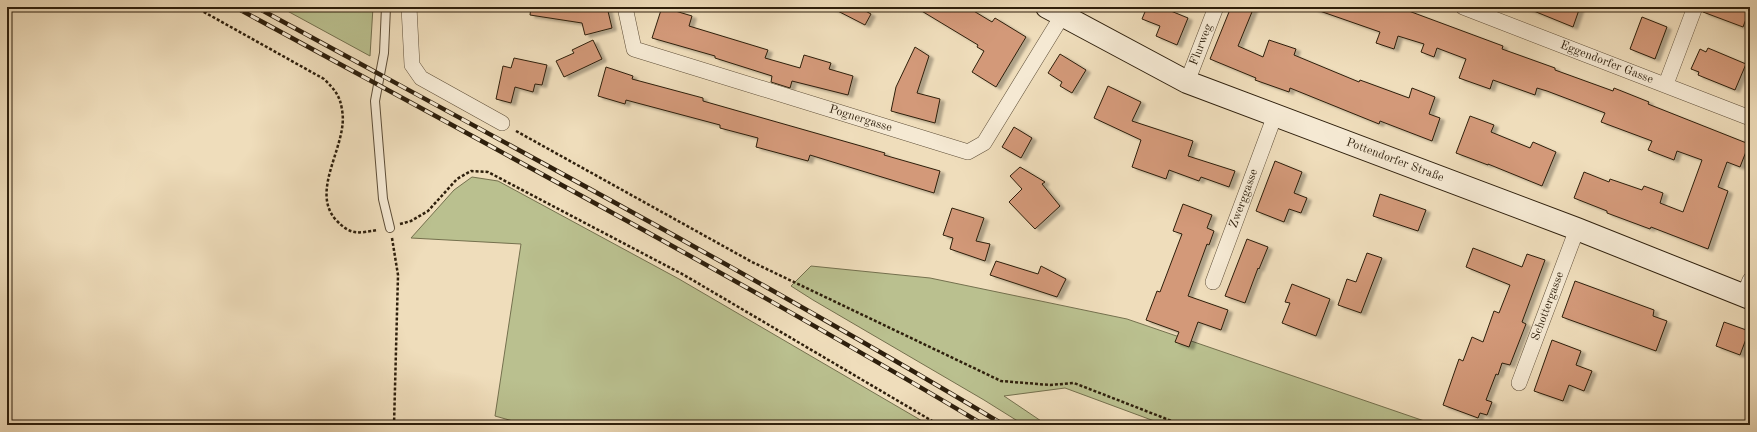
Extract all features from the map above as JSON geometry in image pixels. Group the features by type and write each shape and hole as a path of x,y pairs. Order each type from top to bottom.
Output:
{"main road":[{"name":"Pottendorfer Straße","path":"1054,12 1187,82 1577,230 1748,291"}],"street":[{"path":"409,7 412,65 421,78 502,123"},
{"name":"Pognergasse","path":"625,7 634,49 968,152 984,143 1054,12"},
{"name":"Flurweg","path":"1187,82 1216,7"},
{"name":"Eggendorfer Gasse","path":"1463,7 1666,84 1750,118"},
{"path":"1666,84 1695,7"},
{"name":"Zwerggasse","path":"1214,282 1275,115"},
{"name":"Schottergasse","path":"1519,383 1577,230"}],"lane":[{"path":"386,7 384,53 375,101 382,199 390,228"}],"path":[{"path":"195,7 324,79 337,92 343,111 342,132 328,181 327,200 333,216 345,229 358,233 390,228 411,221 428,211 457,179 471,171 488,172 684,275 940,425"},
{"path":"502,123 752,262 1001,381 1050,385 1074,383 1182,425"},
{"path":"390,228 398,275 394,425"}],"green space":[{"path":"280,7 373,7 370,56"},
{"path":"472,177 498,181 679,279 929,425 527,425 495,416 521,244 411,238 454,190"},
{"path":"811,266 930,278 1127,319 1436,425 1165,425 1065,388 1004,396 1047,425 1024,425 791,286"}],"building":[{"path":"531,7 607,7 612,28 585,35 582,23 530,15"},
{"path":"662,7 692,16 689,26 768,50 765,58 800,68 804,55 831,63 829,69 853,76 848,95 792,81 790,88 771,82 772,76 715,58 715,56 652,38"},
{"path":"830,7 858,7 871,14 865,25"},
{"path":"915,7 967,7 992,22 995,18 1026,37 996,87 972,72 984,51 977,47 978,45"},
{"path":"1147,7 1161,7 1188,18 1177,45 1156,36 1160,26 1142,19"},
{"path":"1231,7 1254,7 1238,46 1263,57 1269,40 1296,49 1294,55 1359,82 1360,80 1409,98 1412,88 1435,97 1429,114 1440,118 1432,141 1380,121 1379,124 1290,88 1289,92 1255,80 1256,78 1210,59"},
{"path":"1314,7 1398,7 1503,46 1502,49 1555,68 1555,70 1613,91 1614,88 1649,102 1648,104 1749,144 1740,167 1727,162 1718,187 1728,191 1708,249 1651,227 1650,229 1607,213 1607,211 1574,198 1584,172 1609,182 1610,179 1642,190 1644,186 1663,193 1660,203 1683,212 1702,160 1677,151 1674,160 1648,150 1652,141 1601,122 1605,113 1547,91 1537,88 1535,95 1493,80 1490,89 1459,78 1466,59 1437,48 1434,57 1421,52 1424,44 1398,36 1394,49 1376,43 1380,32 1314,9"},
{"path":"1524,7 1580,7 1573,27"},
{"path":"1704,7 1747,7 1746,10 1749,11 1743,27 1703,12"},
{"path":"1642,17 1667,27 1655,59 1630,49"},
{"path":"593,40 602,59 564,77 556,61 574,53 572,50"},
{"path":"915,47 929,56 917,93 940,99 935,123 891,111 896,87"},
{"path":"1708,48 1746,64 1735,90 1698,75 1699,72 1691,69 1700,49 1706,52"},
{"path":"1060,54 1086,70 1072,93 1060,86 1062,82 1048,73"},
{"path":"514,58 547,65 542,85 535,84 533,92 515,87 511,103 496,99 503,66 511,68"},
{"path":"606,67 633,76 632,79 703,98 703,101 885,153 884,155 940,171 934,193 810,155 808,161 756,147 758,138 720,128 720,125 626,100 625,104 598,96"},
{"path":"1108,86 1141,102 1132,121 1193,141 1188,156 1235,171 1229,187 1201,177 1199,181 1169,170 1166,179 1132,167 1141,140 1094,118"},
{"path":"1470,116 1494,125 1491,132 1530,148 1533,142 1556,152 1542,186 1456,153"},
{"path":"1014,127 1032,138 1021,158 1002,147"},
{"path":"1275,161 1302,172 1294,193 1307,198 1301,213 1289,209 1284,222 1256,211"},
{"path":"1020,167 1045,182 1042,184 1060,206 1035,229 1009,202 1022,189 1010,176"},
{"path":"1380,194 1426,210 1418,231 1373,216"},
{"path":"1183,204 1212,215 1207,228 1214,231 1209,245 1207,244 1188,296 1228,310 1221,330 1198,322 1189,347 1175,342 1179,332 1146,320 1157,291 1160,292 1182,234 1173,231"},
{"path":"952,208 984,218 976,241 990,244 985,261 950,249 953,238 943,235"},
{"path":"1247,239 1268,247 1259,269 1258,268 1245,303 1225,296"},
{"path":"1473,248 1522,267 1527,254 1545,260 1522,322 1526,324 1510,365 1502,363 1486,400 1492,402 1487,415 1480,413 1478,418 1443,405 1459,359 1463,361 1472,337 1483,342 1494,311 1499,313 1510,285 1466,267"},
{"path":"1367,253 1382,258 1361,313 1338,305 1347,279 1356,282"},
{"path":"996,261 1038,274 1041,266 1066,279 1057,297 990,275"},
{"path":"1575,281 1654,310 1653,316 1667,321 1656,351 1562,317"},
{"path":"1292,284 1330,299 1316,336 1282,323 1290,303 1285,302"},
{"path":"1724,322 1749,331 1740,355 1716,346"},
{"path":"1552,340 1581,351 1576,365 1592,371 1584,391 1569,385 1563,401 1534,391"}],"railway":[{"path":"235,7 705,264 984,425"},
{"path":"256,7 726,264 912,370 1004,425"}]}
